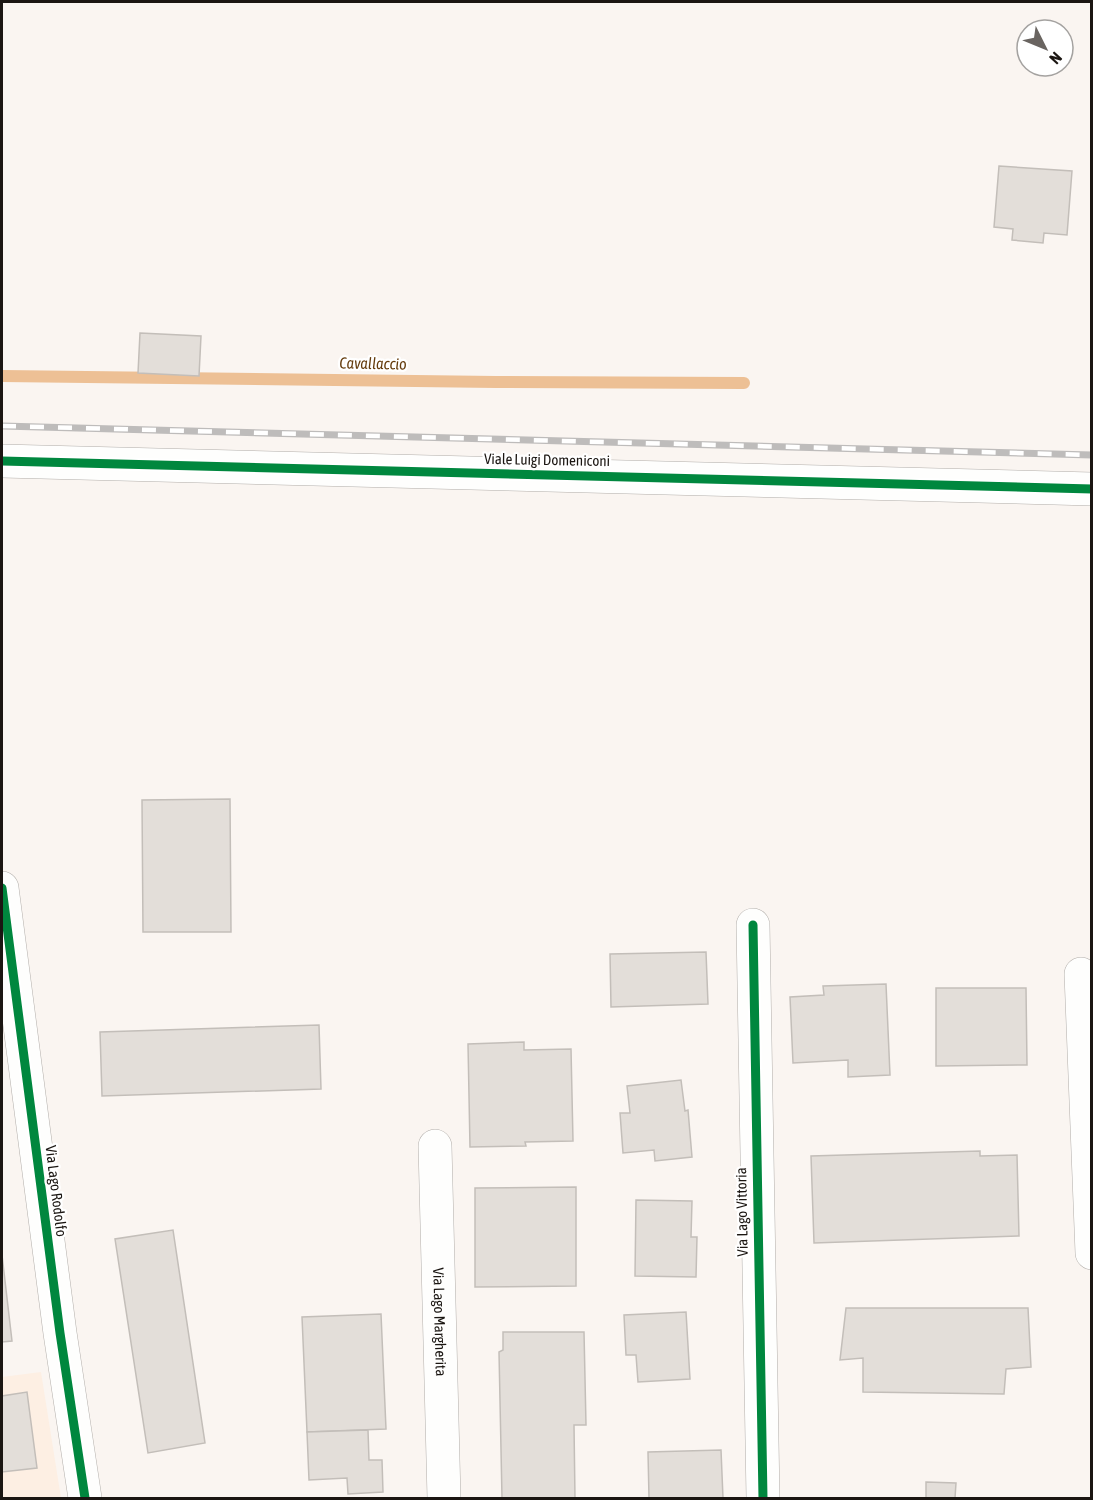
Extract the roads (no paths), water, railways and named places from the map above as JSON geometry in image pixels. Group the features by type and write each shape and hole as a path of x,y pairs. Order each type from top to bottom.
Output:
{"street":[{"name":"Viale Luigi Domeniconi","path":"2,462 1092,489"},
{"name":"Via Lago Rodolfo","path":"2,888 60,1333 85,1498"},
{"name":"Via Lago Vittoria","path":"753,924 764,1498"},
{"path":"1081,974 1092,1253"},
{"name":"Via Lago Margherita","path":"435,1146 444,1498"}],"waterway":[{"name":"Cavallaccio","path":"2,376 744,383"}],"railway":[{"path":"2,426 1092,455"}]}
